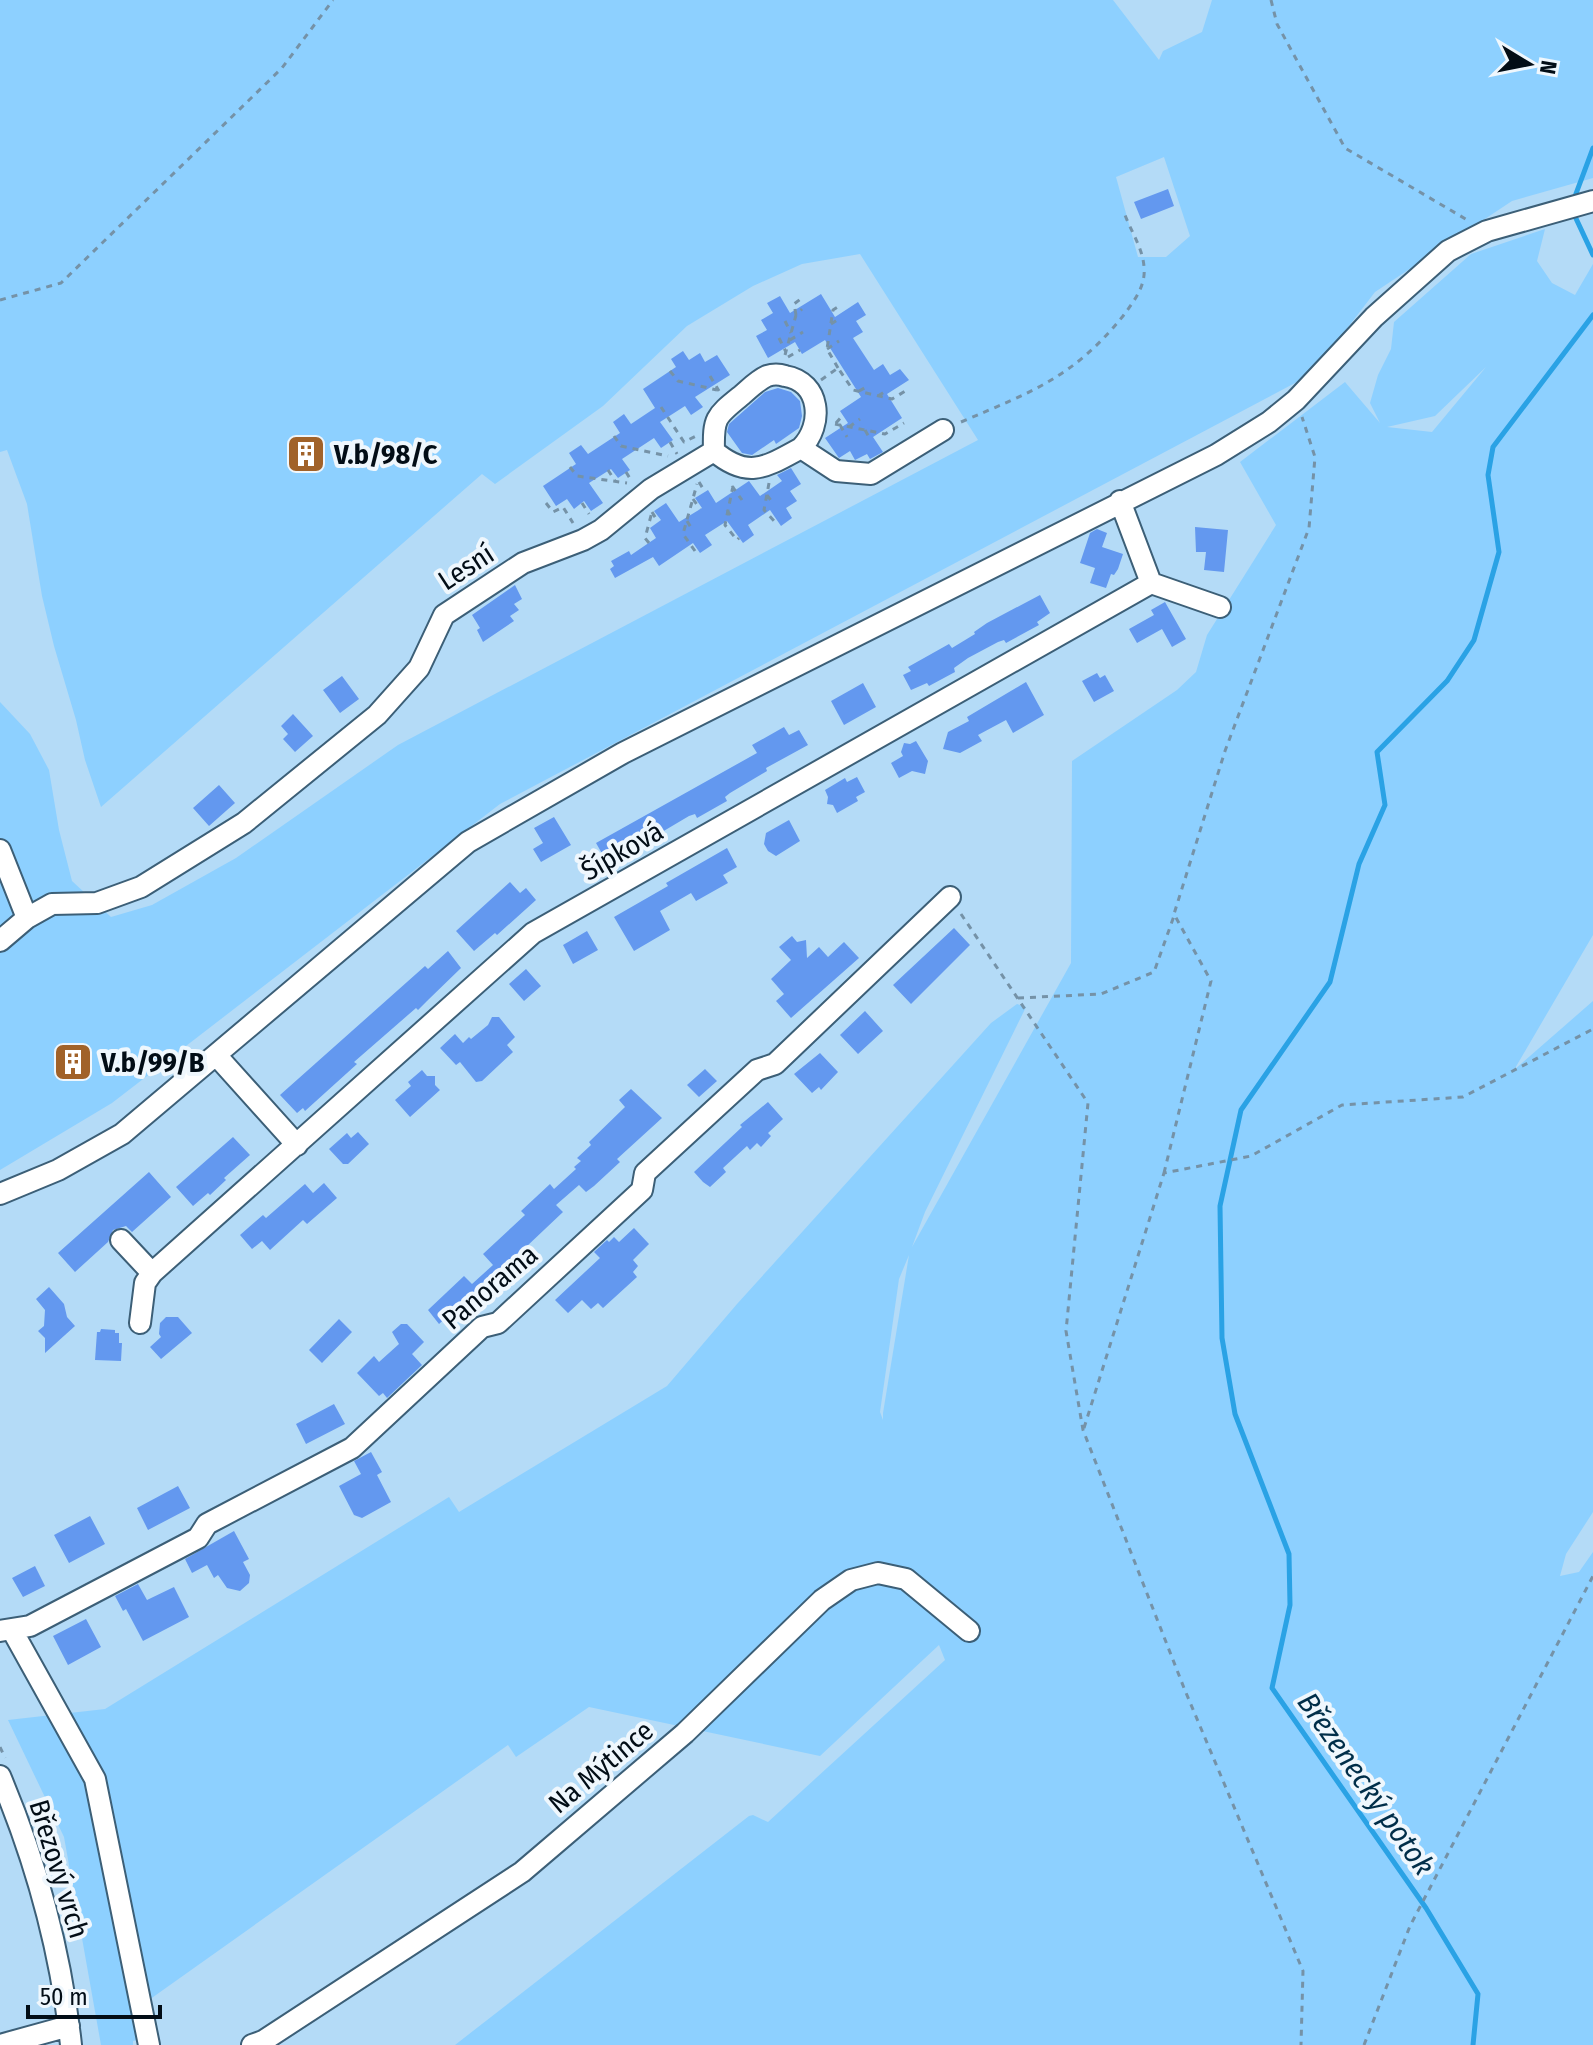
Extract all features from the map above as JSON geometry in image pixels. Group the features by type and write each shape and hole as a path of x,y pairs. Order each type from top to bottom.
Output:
{"street":[{"path":"0,1194 58,1170 122,1134 468,842 623,753 1216,455 1269,422 1296,400 1396,295 1448,251 1487,231 1590,201"},
{"path":"769,375 792,377 808,388 816,410 814,429 801,448 760,468 745,469 728,463 714,451 714,421 740,396 769,375"},
{"path":"801,448 836,471 871,474 943,430"},
{"name":"Lesní","path":"0,941 27,918 52,904 97,903 141,887 244,823 377,715 419,668 444,615 523,563 601,530 651,489 714,451"},
{"path":"1120,501 1151,583 1220,607"},
{"name":"Šípková","path":"152,1273 533,933 1151,583"},
{"path":"0,850 27,918"},
{"name":"Panorama","path":"6,1631 30,1626 198,1538 207,1524 352,1448 482,1327 498,1323 620,1211 642,1190 645,1173 757,1070 775,1064 950,897"},
{"path":"216,1055 297,1145"},
{"path":"121,1240 152,1273 145,1283 140,1323"},
{"name":"Na Mýtince","path":"252,2045 263,2041 522,1872 685,1733 822,1600 851,1580 878,1573 906,1579 969,1631"},
{"path":"6,1631 95,1779 149,2045"},
{"name":"Březový vrch","path":"0,1776 43,1897 70,2035 0,2045"}],"path":[{"path":"0,300 61,283 282,68 333,0"},
{"path":"1271,0 1277,24 1345,148 1487,231"},
{"path":"943,430 1041,387 1066,372 1102,341 1142,287 1145,268 1142,255 1125,215"},
{"path":"800,350 784,359 796,315 794,304 802,298"},
{"path":"841,305 833,310 827,349 853,390 892,399 907,390"},
{"path":"796,315 802,309"},
{"path":"831,324 839,319"},
{"path":"785,321 791,333"},
{"path":"790,340 803,332"},
{"path":"779,338 786,352"},
{"path":"827,349 839,341"},
{"path":"808,388 838,368"},
{"path":"670,371 678,381 740,396"},
{"path":"710,376 719,391"},
{"path":"859,391 868,386"},
{"path":"878,396 886,391"},
{"path":"1018,998 1101,994 1154,972 1225,751 1309,528 1315,457 1296,400"},
{"path":"661,407 684,442 714,421"},
{"path":"849,427 860,419"},
{"path":"847,437 837,424 885,434 904,423"},
{"path":"874,432 880,428"},
{"path":"865,430 869,437"},
{"path":"614,436 621,446 680,459"},
{"path":"773,463 764,510 776,523"},
{"path":"570,467 577,476 635,484"},
{"path":"608,470 615,481"},
{"path":"695,551 683,534 698,481"},
{"path":"733,486 725,525 737,540 739,538"},
{"path":"767,495 772,502"},
{"path":"693,499 700,509"},
{"path":"546,503 553,512 563,507 583,540"},
{"path":"649,543 645,538 654,504"},
{"path":"727,510 733,519"},
{"path":"652,512 658,522"},
{"path":"687,521 692,529"},
{"path":"950,897 1088,1103 1066,1331 1083,1430 1184,1688 1303,1971 1301,2045"},
{"path":"1083,1430 1164,1173 1211,981 1174,914"},
{"path":"1164,1173 1251,1156 1342,1105 1463,1097 1593,1029"},
{"path":"1364,2045 1410,1926 1593,1576"}],"shaded area":[{"path":"0,0 1113,0 1159,60 1163,51 1202,32 1212,0 1593,0 1593,178 1512,201 1375,292 1312,374 500,804 112,1103 0,1170 0,702 30,734 49,770 72,881 111,917 152,905 236,858 398,745 978,440 860,254 802,264 753,286 687,326 603,406 495,484 482,474 101,807 54,646 42,596 27,504 7,450 0,452","holes":["1164,157 1190,236 1166,257 1138,257 1116,177"]},
{"path":"1545,229 1537,261 1552,283 1575,295 1593,264 1593,935 1514,1070 1593,1001 1593,1512 1566,1554 1560,1576 1579,1572 1593,1552 1593,2045 455,2045 749,1816 768,1822 945,1660 939,1645 820,1756 589,1707 516,1757 508,1745 132,2012 137,2040 133,2041 133,2045 101,2045 64,1837 8,1720 105,1709 449,1497 459,1512 667,1386 991,1023 1017,1004 1026,1007 925,1212 912,1247 1071,963 1072,761 1177,690 1196,672 1207,635 1276,525 1240,462 1345,382 1380,423 1370,403 1378,375 1391,349 1394,322 1471,254","holes":["1486,367 1432,432 1387,427 1435,416","909,1255 883,1413 883,1420 880,1412 899,1279"]}],"building":[{"path":"1168,189 1174,206 1141,219 1134,202"},
{"path":"821,294 835,317 858,302 866,315 856,321 863,332 853,338 874,370 883,364 890,375 900,369 909,380 887,394 902,418 873,437 883,452 870,459 867,454 855,460 850,451 839,458 825,438 848,423 840,411 861,397 825,340 802,354 795,342 768,358 756,336 767,330 761,320 773,313 767,303 780,296 790,313"},
{"path":"683,351 689,360 700,353 705,362 717,355 730,375 695,397 703,407 691,415 685,406 660,422 673,440 661,448 654,438 622,459 630,470 618,478 611,469 589,483 603,503 591,511 584,501 574,509 567,499 556,506 543,486 576,464 569,453 581,445 588,454 620,433 613,422 624,414 631,424 655,408 643,389 676,367 671,359"},
{"path":"778,388 791,392 800,401 802,416 799,428 776,444 774,440 752,455 742,453 727,432 729,424 765,392"},
{"path":"791,468 801,484 790,491 797,501 786,508 792,518 781,526 770,510 748,525 754,535 743,543 727,521 705,535 712,545 700,553 693,543 659,566 653,557 615,578 610,569 614,566 611,561 629,551 631,555 656,538 650,528 661,520 654,511 666,503 679,522 702,508 695,498 708,490 716,503 749,481 760,496 782,481 777,475"},
{"path":"1195,527 1228,530 1224,572 1204,570 1206,552 1196,552"},
{"path":"1097,529 1107,533 1102,547 1123,554 1106,588 1090,583 1095,568 1080,563 1090,533"},
{"path":"515,585 522,599 514,604 519,610 510,616 514,621 483,642 477,630 480,628 472,615"},
{"path":"1040,595 1050,613 1037,622 1039,625 1006,643 1004,640 998,642 968,658 954,668 955,672 929,686 927,683 911,690 903,675 911,671 908,667 949,644 952,648 987,623"},
{"path":"1165,602 1186,639 1172,647 1162,629 1137,643 1129,629 1154,615 1151,610"},
{"path":"1097,673 1100,678 1105,675 1114,691 1094,702 1082,681"},
{"path":"342,676 359,699 340,713 323,690"},
{"path":"1026,682 1044,715 1013,733 1006,720 978,735 982,741 960,753 943,749 948,732"},
{"path":"863,683 876,707 844,725 831,701"},
{"path":"293,714 313,736 295,752 283,739 288,734 281,726"},
{"path":"784,727 789,735 799,730 808,745 766,768 767,771 725,797 727,801 697,818 695,814 689,816 608,864 596,843 757,753 752,745"},
{"path":"916,741 928,761 925,774 912,771 899,778 891,763 903,756 904,743"},
{"path":"857,777 865,792 856,797 858,801 837,813 833,805 827,804 825,790 845,778 847,782"},
{"path":"219,785 235,803 209,826 193,808"},
{"path":"554,817 571,845 541,862 533,849 543,843 534,828"},
{"path":"789,820 800,841 776,856 764,844 766,833"},
{"path":"727,848 737,867 723,875 728,883 696,901 691,893 660,911 670,930 634,951 614,917"},
{"path":"510,882 520,893 526,888 536,900 474,951 456,931"},
{"path":"954,928 970,945 911,1004 893,985"},
{"path":"587,931 598,950 573,964 563,945"},
{"path":"792,936 797,942 806,940 807,958 819,947 828,957 844,942 859,958 791,1018 776,1001 784,994 771,979 791,960 779,947"},
{"path":"448,951 461,968 418,1010 416,1008 354,1062 357,1064 305,1111 303,1108 297,1113 280,1095 425,966 428,969"},
{"path":"526,969 541,986 524,1001 509,984"},
{"path":"865,1011 883,1031 858,1054 840,1035"},
{"path":"492,1017 499,1017 515,1037 507,1045 513,1052 482,1081 476,1082 460,1062 456,1065 440,1048 455,1034 463,1043 469,1037 471,1039 488,1025"},
{"path":"820,1053 838,1072 821,1090 819,1087 812,1093 794,1074"},
{"path":"705,1069 717,1081 699,1097 687,1085"},
{"path":"422,1070 427,1076 435,1076 435,1085 440,1090 410,1117 395,1100 411,1086 408,1082"},
{"path":"631,1089 662,1118 617,1159 620,1162 594,1186 586,1192 579,1185 556,1205 563,1212 526,1247 530,1251 465,1312 463,1310 453,1320 449,1315 439,1324 428,1310 464,1276 472,1284 493,1265 483,1254 525,1215 521,1211 550,1184 554,1189 576,1169 574,1167 581,1161 577,1158 625,1107 619,1100"},
{"path":"768,1102 783,1119 768,1133 771,1136 761,1147 757,1143 750,1150 747,1146 723,1168 726,1172 710,1187 703,1182 694,1172 742,1127 740,1125"},
{"path":"358,1132 369,1144 348,1164 343,1164 329,1149 347,1133 351,1138"},
{"path":"233,1137 250,1155 210,1195 208,1193 193,1206 176,1187"},
{"path":"149,1172 171,1197 132,1232 126,1226 113,1230 108,1242 75,1272 58,1253"},
{"path":"324,1183 337,1198 307,1224 303,1220 270,1250 262,1241 252,1249 240,1235 263,1215 266,1218 305,1184 313,1193"},
{"path":"634,1228 649,1244 633,1260 638,1266 633,1272 637,1277 603,1308 598,1303 591,1309 582,1300 568,1313 555,1300 600,1258 594,1252 607,1240 609,1242 614,1237 619,1242"},
{"path":"49,1287 64,1304 67,1317 75,1326 45,1353 45,1338 38,1331 44,1326 45,1310 36,1299"},
{"path":"166,1317 178,1317 192,1333 161,1359 150,1347 161,1337 160,1323"},
{"path":"339,1319 352,1332 322,1363 309,1350"},
{"path":"401,1324 407,1324 424,1342 412,1354 422,1365 387,1398 383,1393 379,1396 357,1373 374,1356 379,1362 399,1344 392,1332"},
{"path":"101,1329 119,1333 121,1361 95,1360 97,1332"},
{"path":"334,1404 345,1424 306,1444 296,1424"},
{"path":"371,1452 382,1472 377,1475 391,1502 362,1518 354,1515 339,1486 361,1474 354,1461"},
{"path":"178,1486 190,1508 148,1530 137,1508"},
{"path":"90,1516 105,1544 69,1563 54,1535"},
{"path":"234,1531 249,1559 243,1562 250,1575 249,1583 240,1591 227,1588 218,1575 214,1578 207,1565 192,1573 185,1559"},
{"path":"35,1566 45,1586 23,1597 12,1578"},
{"path":"138,1584 147,1600 174,1587 189,1617 143,1641 126,1609 123,1611 115,1596"},
{"path":"86,1619 101,1647 68,1665 53,1636"}],"waterway":[{"name":"Březenecký potok","path":"1574,199 1593,148"},
{"name":"Březenecký potok","path":"1573,212 1593,255"},
{"name":"Březenecký potok","path":"1473,2045 1478,1994 1426,1908 1272,1688 1290,1605 1289,1554 1235,1414 1222,1338 1220,1206 1241,1110 1330,982 1359,864 1385,805 1377,752 1447,681 1474,640 1499,552 1488,475 1493,447 1593,315"}],"place":[{"name":"V.b/98/C","path":"306,454"},
{"name":"V.b/99/B","path":"73,1062"}]}
